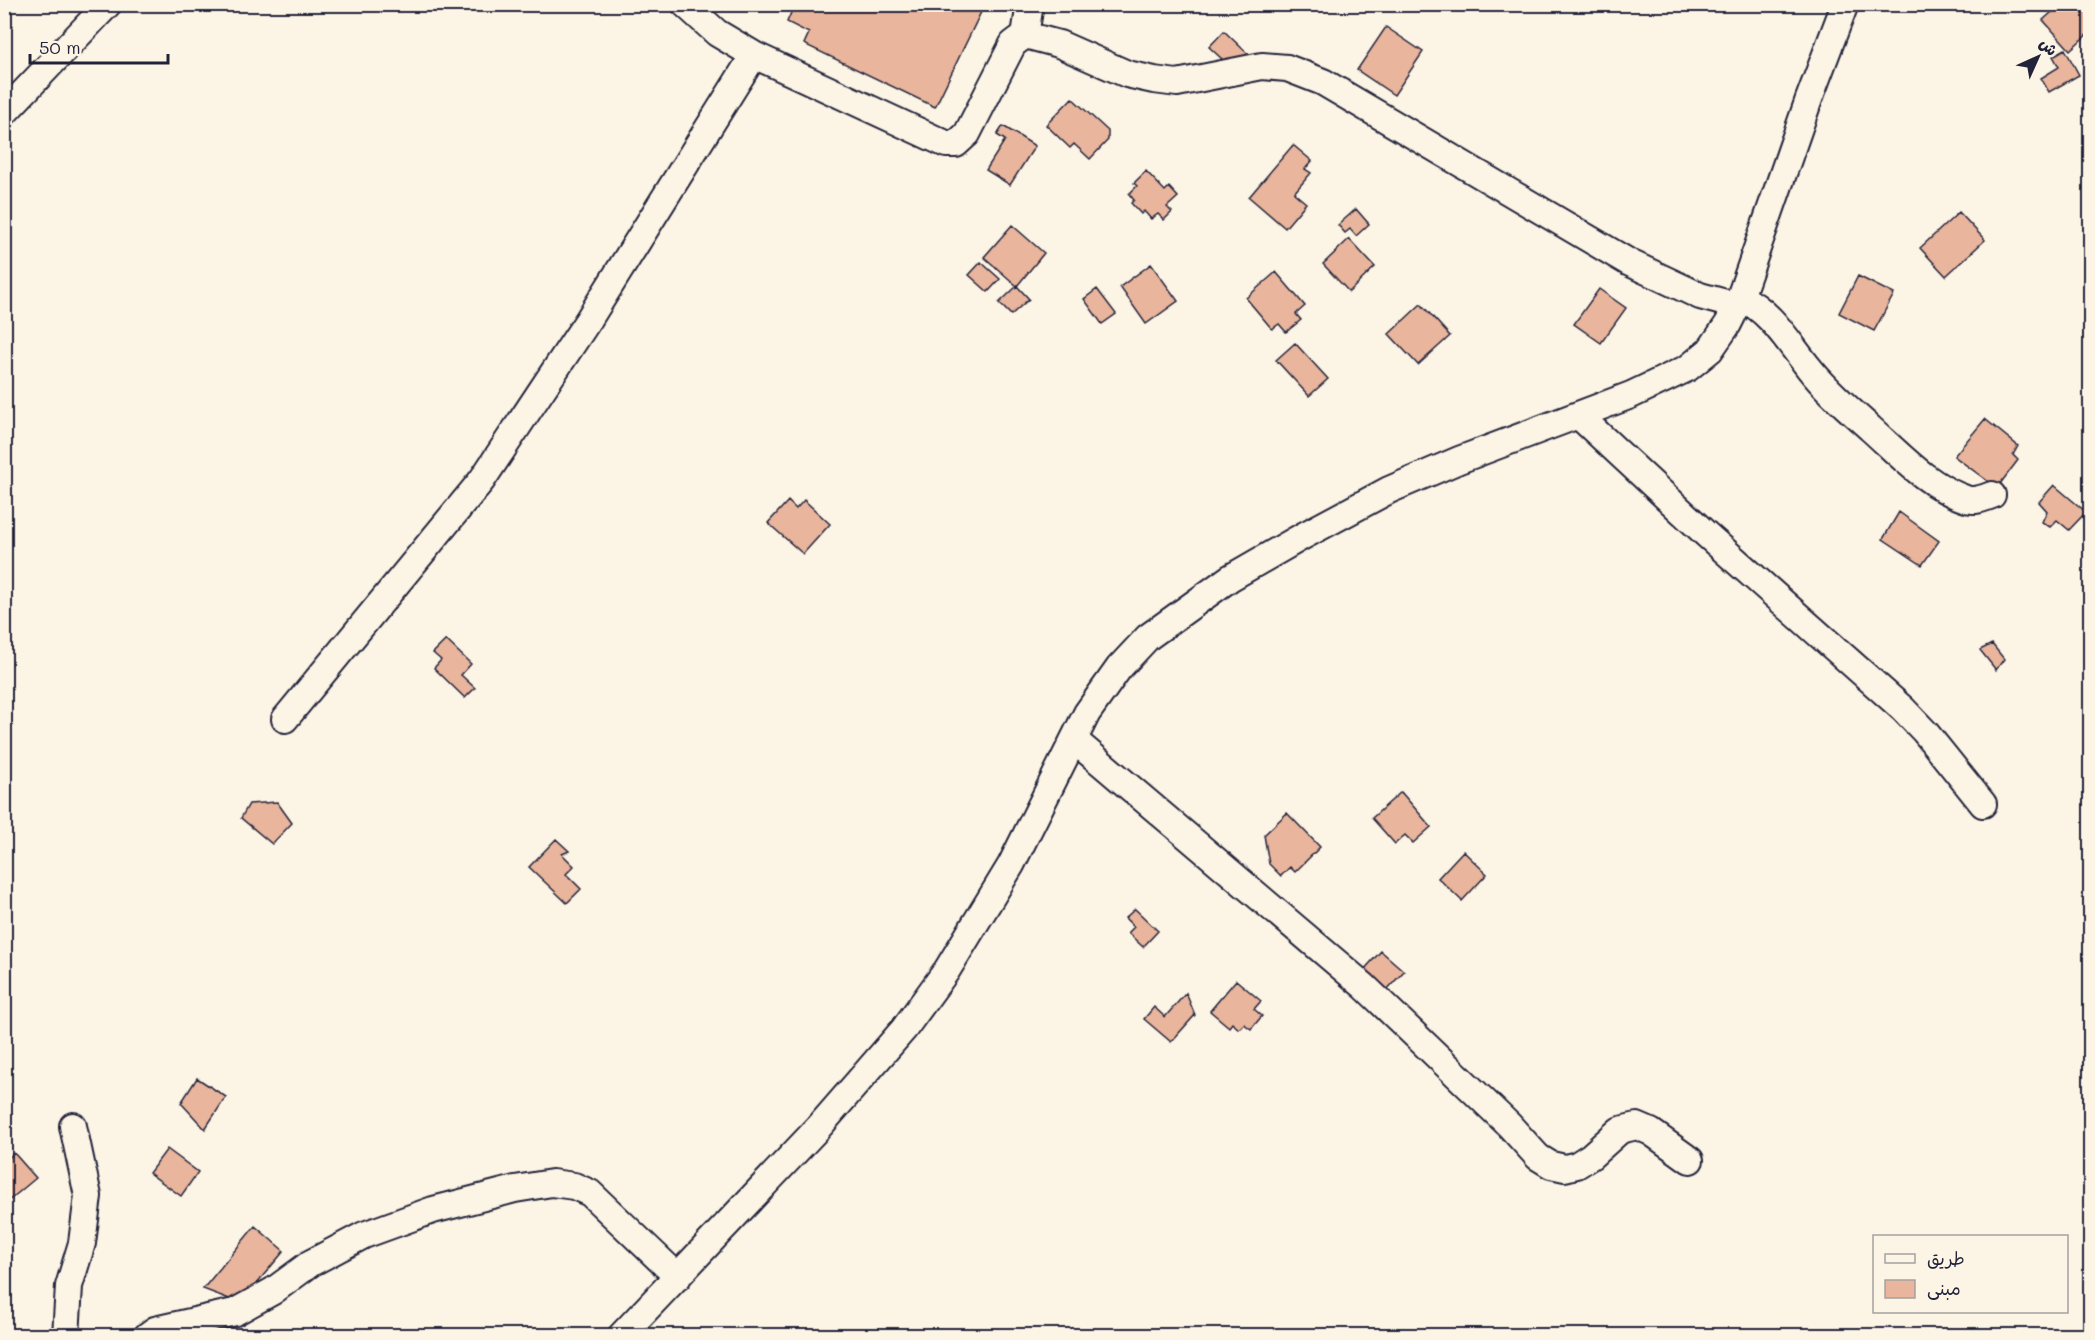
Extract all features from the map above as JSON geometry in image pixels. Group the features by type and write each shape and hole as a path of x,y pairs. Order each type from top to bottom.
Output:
{"street":[{"path":"4,113 108,4"},
{"path":"685,4 717,33 754,55 946,144 956,144 967,134 1013,44 1025,35 1030,4"},
{"path":"621,1335 818,1128 904,1029 946,970 1011,865 1087,713 1119,668 1149,637 1230,578 1389,490 1459,460 1631,395 1688,368 1710,350 1728,324 1739,301 1809,99 1845,4"},
{"path":"1025,35 1059,44 1127,74 1154,80 1178,83 1262,66 1287,68 1323,82 1630,263 1700,296 1752,302 1774,322 1809,368 1826,386 1912,466 1936,483 1966,499 1972,500 1992,495"},
{"path":"285,719 482,480 595,309 754,55"},
{"path":"1578,415 1707,535 1903,709 1925,732 1983,804"},
{"path":"1074,740 1364,986 1509,1125 1538,1157 1551,1165 1565,1168 1577,1165 1591,1156 1620,1130 1637,1126 1651,1132 1690,1160"},
{"path":"66,1335 69,1286 82,1243 88,1196 73,1126"},
{"path":"147,1335 155,1330 235,1312 273,1292 311,1263 364,1235 443,1208 514,1189 552,1183 574,1186 590,1193 678,1277"}],"building":[{"path":"788,4 966,4 981,12 935,107 804,44 809,33 787,22 793,8"},
{"path":"2061,4 2090,4 2090,32 2070,50 2043,20"},
{"path":"1386,27 1423,52 1394,95 1357,70"},
{"path":"1224,31 1248,54 1234,70 1209,47"},
{"path":"2065,49 2079,75 2049,92 2041,78 2059,67 2053,56"},
{"path":"1072,98 1108,131 1108,140 1090,159 1074,144 1070,148 1046,125"},
{"path":"1003,126 1035,146 1010,185 986,170 1005,140 997,135"},
{"path":"1293,145 1312,161 1305,169 1311,173 1294,193 1306,203 1285,228 1249,197"},
{"path":"1146,171 1165,191 1169,187 1178,197 1167,207 1172,212 1164,220 1158,214 1151,219 1144,211 1141,214 1131,203 1134,200 1129,194 1137,186 1134,183"},
{"path":"1356,209 1369,224 1356,236 1350,229 1345,233 1338,225"},
{"path":"1959,212 1985,240 1946,276 1920,248"},
{"path":"1012,225 1044,253 1017,286 984,257"},
{"path":"1349,239 1375,267 1349,292 1323,264"},
{"path":"981,262 1000,279 988,292 969,275"},
{"path":"1151,264 1178,301 1146,324 1120,287"},
{"path":"1276,272 1305,306 1296,314 1301,320 1286,332 1279,324 1272,329 1246,298"},
{"path":"1858,276 1894,294 1874,331 1839,313"},
{"path":"1017,286 1029,299 1011,315 999,303"},
{"path":"1097,289 1116,314 1102,324 1084,299"},
{"path":"1599,289 1626,308 1601,343 1574,324"},
{"path":"1421,304 1450,336 1418,365 1389,334"},
{"path":"1295,343 1328,379 1309,396 1276,360"},
{"path":"1985,419 2018,446 2013,455 2018,460 1997,488 1954,456"},
{"path":"2054,485 2086,512 2069,530 2057,520 2050,527 2042,522 2047,511 2039,502"},
{"path":"804,500 830,524 803,554 768,523 788,501 796,509"},
{"path":"1899,512 1939,541 1922,565 1883,539"},
{"path":"446,640 471,664 461,675 475,688 465,698 434,668 441,660 433,653"},
{"path":"1992,644 2004,659 1996,670 1980,650"},
{"path":"1401,792 1431,827 1413,843 1405,835 1395,844 1372,818"},
{"path":"277,802 292,823 272,844 241,818 249,804"},
{"path":"1287,813 1320,847 1295,872 1290,867 1281,876 1269,864 1264,835"},
{"path":"556,839 569,851 562,854 574,866 566,874 581,889 567,903 529,867"},
{"path":"1463,851 1487,874 1462,901 1438,878"},
{"path":"1135,909 1158,931 1143,947 1128,933 1134,927 1125,918"},
{"path":"1381,951 1404,971 1385,992 1362,972"},
{"path":"1236,980 1261,1001 1254,1009 1262,1016 1251,1029 1244,1024 1239,1029 1232,1023 1229,1027 1210,1011"},
{"path":"1186,993 1195,1015 1171,1042 1144,1019 1154,1007 1165,1017"},
{"path":"197,1078 226,1097 205,1129 181,1103"},
{"path":"167,1149 198,1172 181,1196 149,1173"},
{"path":"14,1153 36,1178 6,1203 4,1162"},
{"path":"255,1226 284,1251 240,1303 203,1289"}]}
